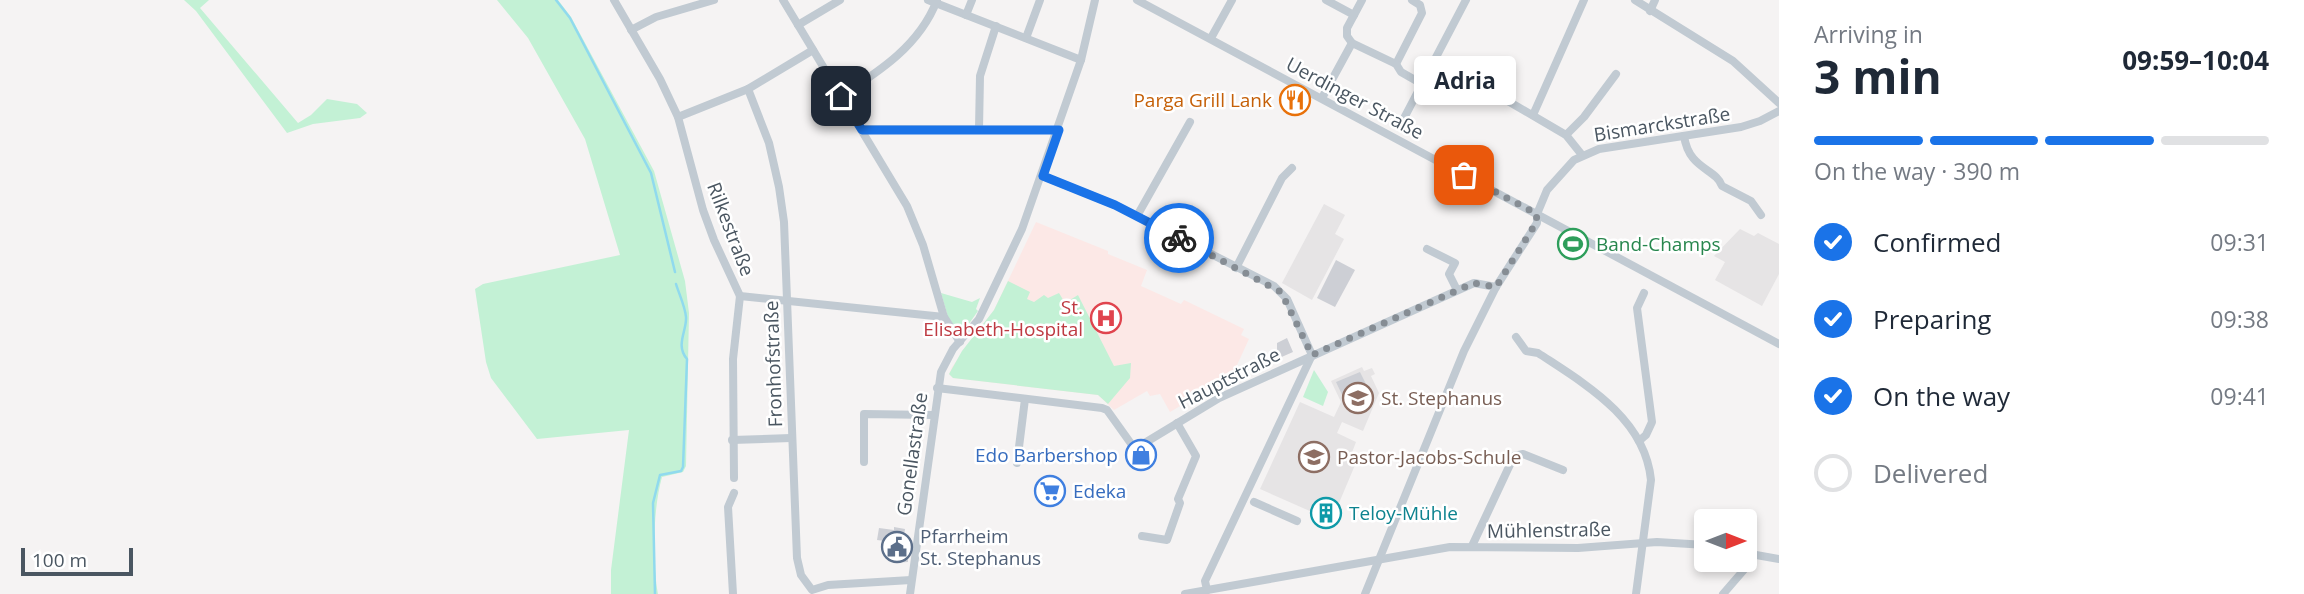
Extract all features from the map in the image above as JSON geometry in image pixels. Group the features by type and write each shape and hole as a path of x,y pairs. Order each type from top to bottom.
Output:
{"street":[{"name":"Rilkestraße","path":"614,0 678,117 703,210 740,296 944,317"},
{"path":"631,30 656,17 714,0"},
{"path":"783,0 892,179 916,224 944,317 960,342"},
{"path":"798,25 840,0"},
{"path":"967,15 972,0"},
{"path":"1026,38 1040,0"},
{"name":"Gonellastraße","path":"910,594 937,388 947,358 987,306 1043,176 1081,60 1095,0"},
{"name":"Uerdinger Straße","path":"1137,0 1779,344"},
{"path":"1211,38 1232,0"},
{"path":"1326,0 1354,15"},
{"path":"1362,0 1346,36 1352,43 1396,64 1401,72 1422,83"},
{"path":"1396,64 1422,13 1420,5 1412,0"},
{"path":"1402,122 1466,0"},
{"path":"1532,115 1584,0"},
{"path":"1635,0 1732,61 1779,103"},
{"path":"1650,11 1655,0"},
{"path":"841,96 894,60 922,29 934,1 1081,60"},
{"path":"979,129 979,76 996,26"},
{"path":"1322,98 1352,43"},
{"path":"678,117 748,89 813,50"},
{"path":"1566,135 1584,117 1616,74"},
{"path":"1493,86 1501,97 1566,135 1582,155"},
{"name":"Fronhofstraße","path":"748,89 769,143 779,187 783,222 797,558 801,575 814,591"},
{"name":"Bismarckstraße","path":"1365,594 1464,351 1496,287 1536,223 1537,214 1551,182 1582,155 1621,144 1745,126 1779,111"},
{"path":"1137,216 1182,131 1190,122"},
{"path":"862,130 1059,130"},
{"path":"1684,136 1685,145 1697,164 1720,180 1723,186 1751,201 1761,215"},
{"path":"1236,268 1282,178 1292,168"},
{"path":"1043,176 1137,216 1281,292 1312,355 1205,581 1207,590"},
{"path":"1427,249 1455,263 1449,274 1457,290"},
{"name":"Hauptstraße","path":"1026,399 1107,410 1135,447 1141,447 1219,398 1312,355 1478,282 1496,287"},
{"path":"1639,441 1646,435 1652,422 1637,308 1644,293"},
{"path":"734,478 733,359 740,296"},
{"path":"1516,337 1526,351 1538,353 1605,400 1631,428 1639,441 1648,462 1651,480 1636,594"},
{"path":"937,388 1026,399 1017,464"},
{"path":"864,462 863,414 933,415"},
{"path":"1142,536 1167,540 1180,503 1178,499 1196,456 1177,423"},
{"path":"732,440 791,438"},
{"path":"1472,546 1514,456 1523,454 1563,470"},
{"path":"733,594 728,507 734,493"},
{"path":"1254,502 1297,521"},
{"name":"Mühlenstraße","path":"1185,594 1378,559 1472,546 1578,548 1642,543 1694,544"},
{"path":"1757,555 1779,559"},
{"path":"1723,594 1742,572"},
{"path":"814,591 840,584 911,580"}],"shaded area":[{"path":"1324,204 1345,215 1335,234 1344,239 1312,300 1282,283"},
{"name":"St. Elisabeth-Hospital","path":"1036,222 1147,270 1141,286 1181,304 1184,300 1244,329 1241,335 1249,339 1232,376 1241,380 1217,393 1211,388 1170,412 1160,394 1150,396 1147,391 1114,410 1098,395 953,378 949,374 952,367 994,310"},
{"path":"1740,229 1754,236 1758,233 1779,244 1779,274 1762,306 1715,280 1725,262 1714,256"},
{"name":"Pastor-Jacobs-Schule","path":"1362,367 1364,371 1372,368 1375,374 1371,376 1379,393 1363,431 1342,422 1337,433 1356,442 1351,455 1358,458 1339,503 1334,506 1316,503 1312,512 1260,489 1300,402 1334,417 1341,402 1331,381"}],"green space":[{"path":"184,0 209,0 200,8 298,123 311,115 327,99 357,104 367,113 360,118 313,124 287,133 196,11"},
{"path":"497,0 558,0 571,17 654,171 685,281 689,313 686,466 683,472 662,477 659,490 654,535 658,594 611,594 611,570 629,430 537,439 491,378 486,362 475,289 483,284 620,255 585,139 528,38"},
{"path":"1008,281 1030,292 1027,299 1034,302 1044,295 1048,298 1059,293 1065,303 1078,295 1114,366 1131,363 1130,378 1108,404 1098,395 953,378 949,374 962,351 994,310"},
{"path":"941,293 972,302 980,298 976,309 978,311 963,332 958,332 948,317"},
{"path":"1314,370 1328,392 1323,406 1303,397"}],"building":[{"path":"1336,260 1355,270 1335,307 1317,298"},
{"path":"1287,338 1293,352 1277,359 1274,352 1277,351 1277,343"},
{"path":"1360,372 1369,390 1362,393 1363,396 1345,401 1336,382"},
{"name":"Teloy-Mühle","path":"1327,502 1335,505 1338,513 1335,521 1327,524 1319,521 1316,513 1319,505"},
{"name":"Pfarrheim St. Stephanus","path":"894,527 905,529 901,557 908,558 908,562 894,563 893,552 890,552 892,542 877,540 879,528 894,530"}],"waterway":[{"path":"556,0 570,18 651,173 675,272"},
{"path":"655,594 653,503 660,475 681,471 683,467 687,359 682,343 686,317 676,284"}],"way so far":[{"path":"1179,238 1281,292 1287,299 1312,355 1474,283 1483,282 1496,287 1519,254 1536,223 1537,214 1464,175"}],"place":[{"name":"Parga Grill Lank","path":"1295,100"},
{"name":"Adria","path":"1464,175"},
{"name":"Band-Champs","path":"1573,244"},
{"name":"St. Elisabeth-Hospital","path":"1106,318"},
{"name":"St. Stephanus","path":"1358,398"},
{"name":"Edo Barbershop","path":"1141,455"},
{"name":"Pastor-Jacobs-Schule","path":"1314,457"},
{"name":"Edeka","path":"1050,491"},
{"name":"Teloy-Mühle","path":"1326,513"},
{"name":"Pfarrheim St. Stephanus","path":"897,547"}],"route":[{"path":"841,96 862,130 1059,130 1043,176 1089,193 1179,238"}]}
